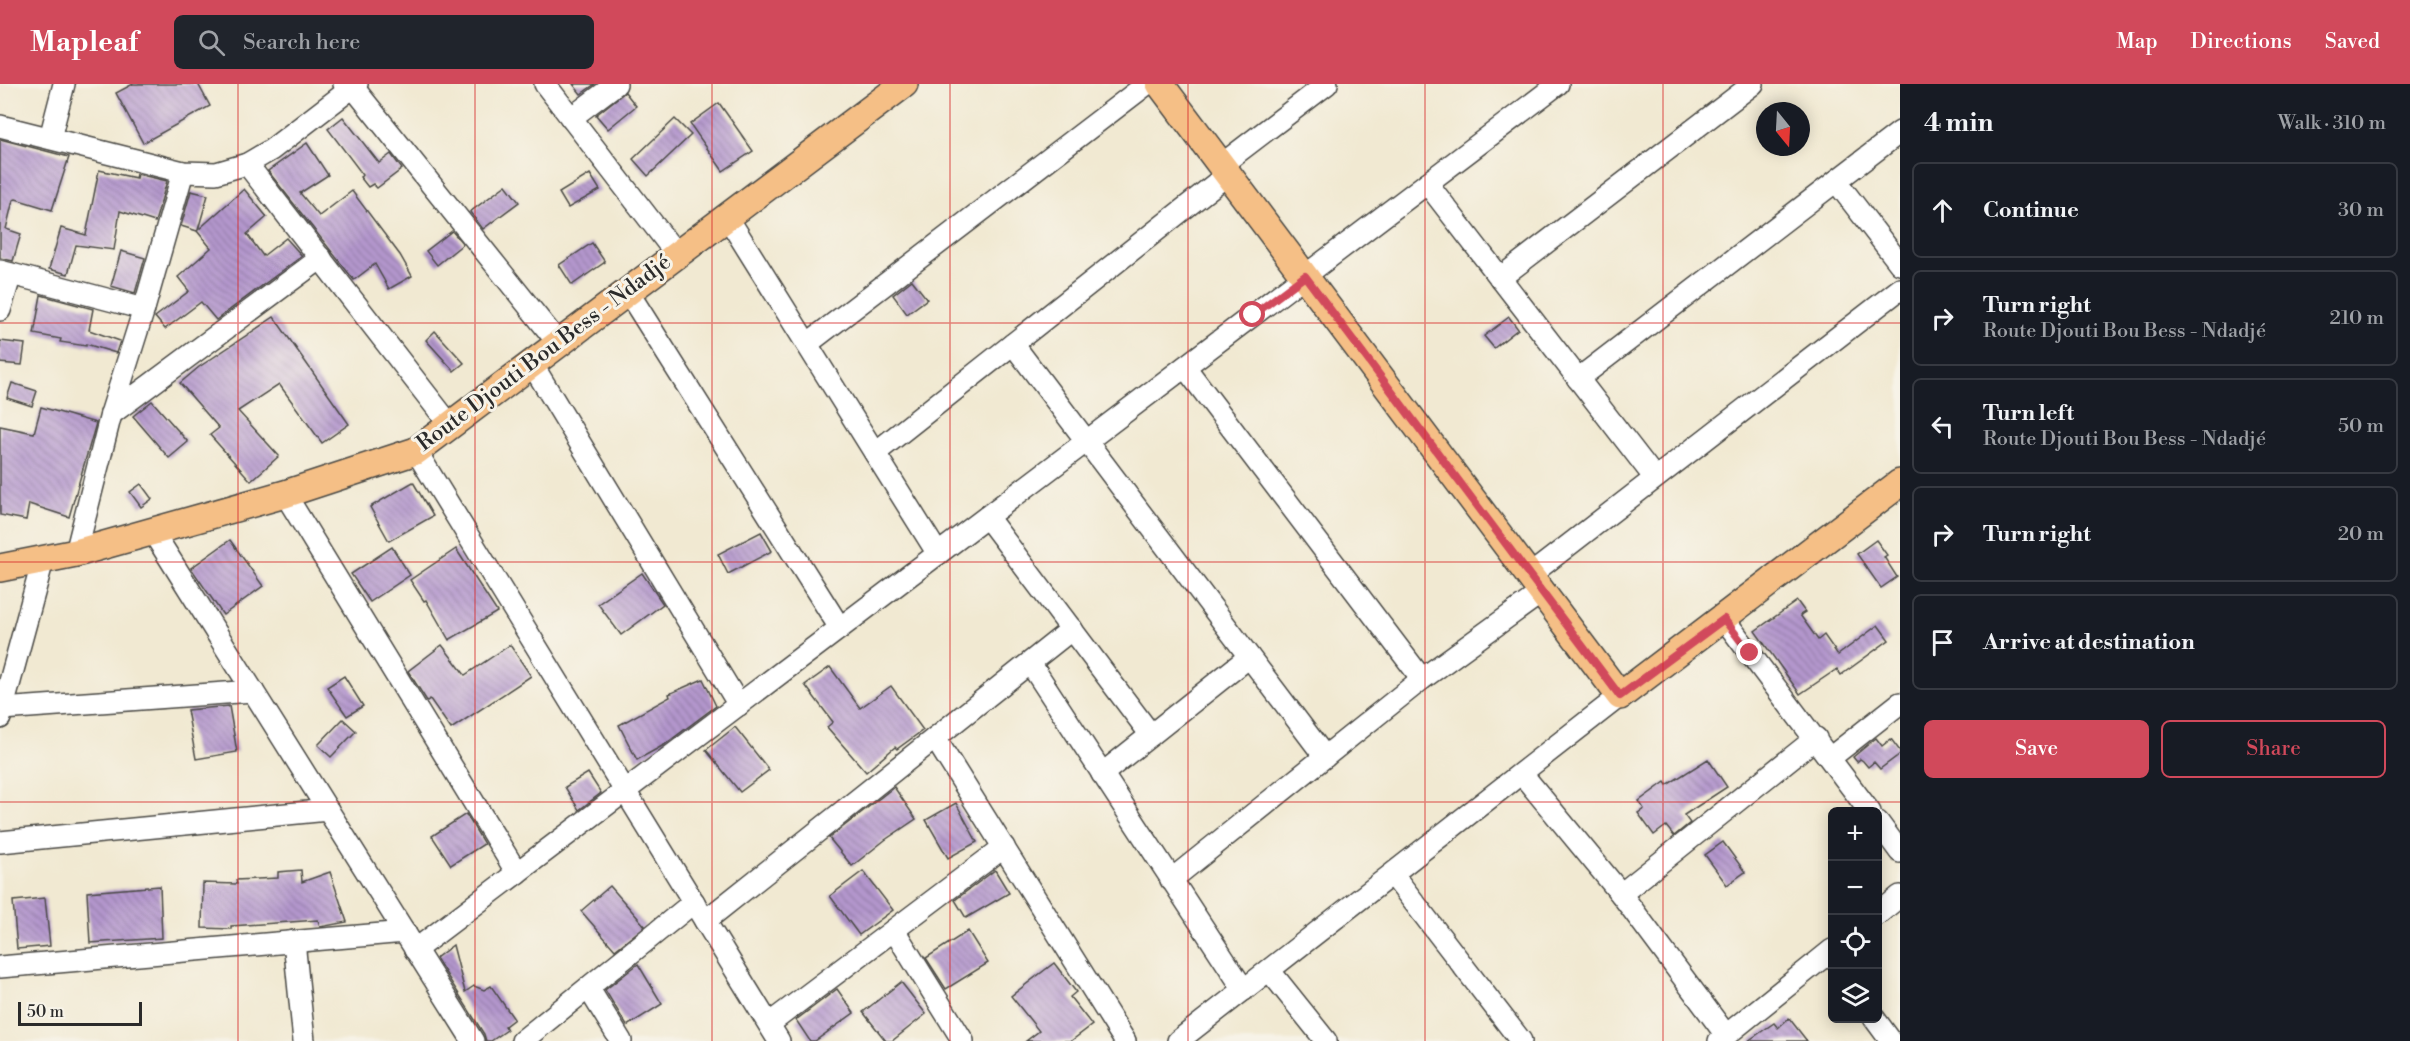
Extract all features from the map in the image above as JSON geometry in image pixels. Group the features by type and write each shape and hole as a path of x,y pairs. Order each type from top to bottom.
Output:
{"main road":[{"name":"Route Djouti Bou Bess - Ndadjé","path":"0,568 76,553 153,532 285,494 416,451 904,84"},
{"path":"1160,84 1620,696 1900,483"}],"street":[{"path":"50,138 64,84"},
{"path":"545,84 677,255"},
{"path":"572,118 616,84"},
{"path":"807,344 1148,84"},
{"path":"875,453 1012,344 1327,84"},
{"path":"415,950 1558,84"},
{"path":"1500,278 1753,84"},
{"path":"0,126 183,172 216,173 247,164 271,150 351,85 559,344"},
{"path":"1578,379 1900,132"},
{"path":"247,164 450,425"},
{"path":"76,553 111,414 183,172"},
{"path":"1836,181 1900,264"},
{"path":"1427,183 1654,477"},
{"path":"728,218 938,554"},
{"path":"111,414 321,258"},
{"path":"0,310 5,273 144,309"},
{"path":"1171,880 1422,679 1536,584 1654,477 1900,288"},
{"path":"628,292 840,628"},
{"path":"1012,344 1325,757"},
{"path":"531,364 739,705"},
{"path":"1185,367 1422,679"},
{"path":"416,451 774,1033 894,930 1004,847"},
{"path":"285,494 517,873"},
{"path":"987,517 1151,735"},
{"path":"153,532 473,1041"},
{"path":"43,560 1,714 253,691"},
{"path":"1724,619 1866,807"},
{"path":"705,921 1072,629"},
{"path":"1102,774 1249,657"},
{"path":"1030,663 1244,990"},
{"path":"1178,1041 1620,696"},
{"path":"1830,758 1900,703"},
{"path":"935,738 1125,1041"},
{"path":"1621,894 1816,738"},
{"path":"1522,774 1621,894 1723,1038 1828,959"},
{"path":"0,842 328,810"},
{"path":"1882,827 1900,852"},
{"path":"1393,874 1521,1041"},
{"path":"1882,911 1900,896"},
{"path":"522,1041 694,902"},
{"path":"894,930 963,1041"},
{"path":"0,967 405,932"},
{"path":"294,941 304,1041"},
{"path":"1269,970 1326,1041"},
{"path":"589,989 621,1041"},
{"path":"1878,1023 1891,1041"}],"building":[{"path":"133,84 198,84 210,106 143,143 116,93"},
{"path":"573,84 595,84 581,94"},
{"path":"625,92 636,106 608,129 596,115"},
{"path":"719,103 753,151 723,171 690,124"},
{"path":"343,117 379,163 391,154 402,169 377,188 373,184 368,187 360,177 363,175 328,129"},
{"path":"675,119 691,135 648,176 633,159"},
{"path":"0,139 69,157 52,210 13,200 6,229 21,234 13,261 0,258"},
{"path":"307,143 328,175 300,193 319,216 352,191 400,255 412,276 389,289 375,264 354,280 268,171"},
{"path":"99,170 136,178 137,174 167,181 155,222 120,211 114,250 76,245 68,274 49,269 61,228 86,235"},
{"path":"590,174 600,190 568,208 559,193"},
{"path":"506,185 519,202 483,229 470,212"},
{"path":"244,189 267,217 247,234 263,256 286,238 302,256 216,320 201,302 165,329 155,317 189,291 178,277 211,248 197,231 181,226 191,191 208,195 198,230"},
{"path":"452,231 463,244 437,265 426,251"},
{"path":"592,243 605,262 572,285 559,265"},
{"path":"121,251 145,258 135,293 111,286"},
{"path":"912,280 927,299 907,314 893,295"},
{"path":"41,295 93,309 89,330 120,341 116,353 86,344 86,346 60,342 61,339 34,334"},
{"path":"274,317 349,424 322,443 279,384 238,411 279,456 251,481 210,435 219,428 180,383 199,367"},
{"path":"1509,317 1518,329 1494,348 1484,336"},
{"path":"435,331 464,363 454,371 426,340"},
{"path":"0,341 25,344 22,365 0,363"},
{"path":"12,383 37,391 32,406 7,398"},
{"path":"152,401 188,442 169,458 133,416"},
{"path":"41,407 96,423 69,517 29,504 26,520 0,515 0,426 34,433"},
{"path":"413,482 433,516 389,541 370,507"},
{"path":"141,484 152,499 141,507 130,492"},
{"path":"761,532 772,551 728,574 718,554"},
{"path":"230,540 263,586 223,615 191,568"},
{"path":"1876,540 1887,555 1884,557 1897,577 1881,588 1857,554"},
{"path":"392,547 410,575 370,602 351,574"},
{"path":"456,549 497,612 449,640 426,600 424,601 410,580"},
{"path":"642,573 663,604 621,635 598,604"},
{"path":"1797,601 1805,612 1800,615 1818,640 1824,635 1838,655 1878,625 1889,640 1841,675 1837,669 1800,694 1755,631"},
{"path":"442,645 465,675 510,645 531,676 451,729 430,699 427,701 408,671"},
{"path":"830,667 860,708 891,686 923,730 897,749 895,747 866,772 827,727 833,722 805,685"},
{"path":"344,676 363,706 347,716 327,687"},
{"path":"703,679 716,706 664,745 637,760 619,725 670,697 669,694"},
{"path":"229,706 237,752 196,759 187,710"},
{"path":"343,719 356,731 331,757 318,745"},
{"path":"735,727 769,770 740,792 706,750"},
{"path":"1876,738 1882,746 1891,739 1900,751 1900,754 1880,769 1874,762 1868,767 1860,759 1857,762 1853,757"},
{"path":"1708,759 1727,787 1684,815 1690,823 1674,836 1666,826 1654,835 1638,813 1644,809 1639,801 1665,782 1667,785"},
{"path":"588,773 601,793 579,810 565,787"},
{"path":"894,787 916,819 852,866 829,838"},
{"path":"956,803 977,842 948,858 926,820"},
{"path":"466,814 484,844 451,865 432,836"},
{"path":"1723,842 1745,872 1727,885 1705,855"},
{"path":"301,870 302,882 330,872 347,922 320,927 318,920 231,926 231,929 202,928 203,883 237,884 236,880 278,878 278,872"},
{"path":"995,870 1009,893 966,918 955,900"},
{"path":"863,871 893,910 859,935 830,896"},
{"path":"160,886 162,938 90,943 87,892"},
{"path":"610,886 645,926 615,950 581,911"},
{"path":"45,898 50,946 17,949 13,901"},
{"path":"968,931 988,963 946,989 926,958"},
{"path":"453,945 465,992 474,986 484,990 491,986 514,1019 505,1026 507,1030 491,1041 486,1041 484,1034 436,958"},
{"path":"1054,963 1076,992 1070,997 1092,1025 1071,1041 1026,1041 1039,1031 1011,996"},
{"path":"638,964 662,1004 627,1026 605,990"},
{"path":"901,982 926,1014 892,1041 886,1041 863,1012"},
{"path":"837,989 854,1013 815,1041 810,1041 796,1020"},
{"path":"1789,1018 1807,1041 1748,1041 1774,1023 1778,1028"}],"route":[{"path":"1253,315 1305,276 1620,696 1724,619 1750,653"}]}
